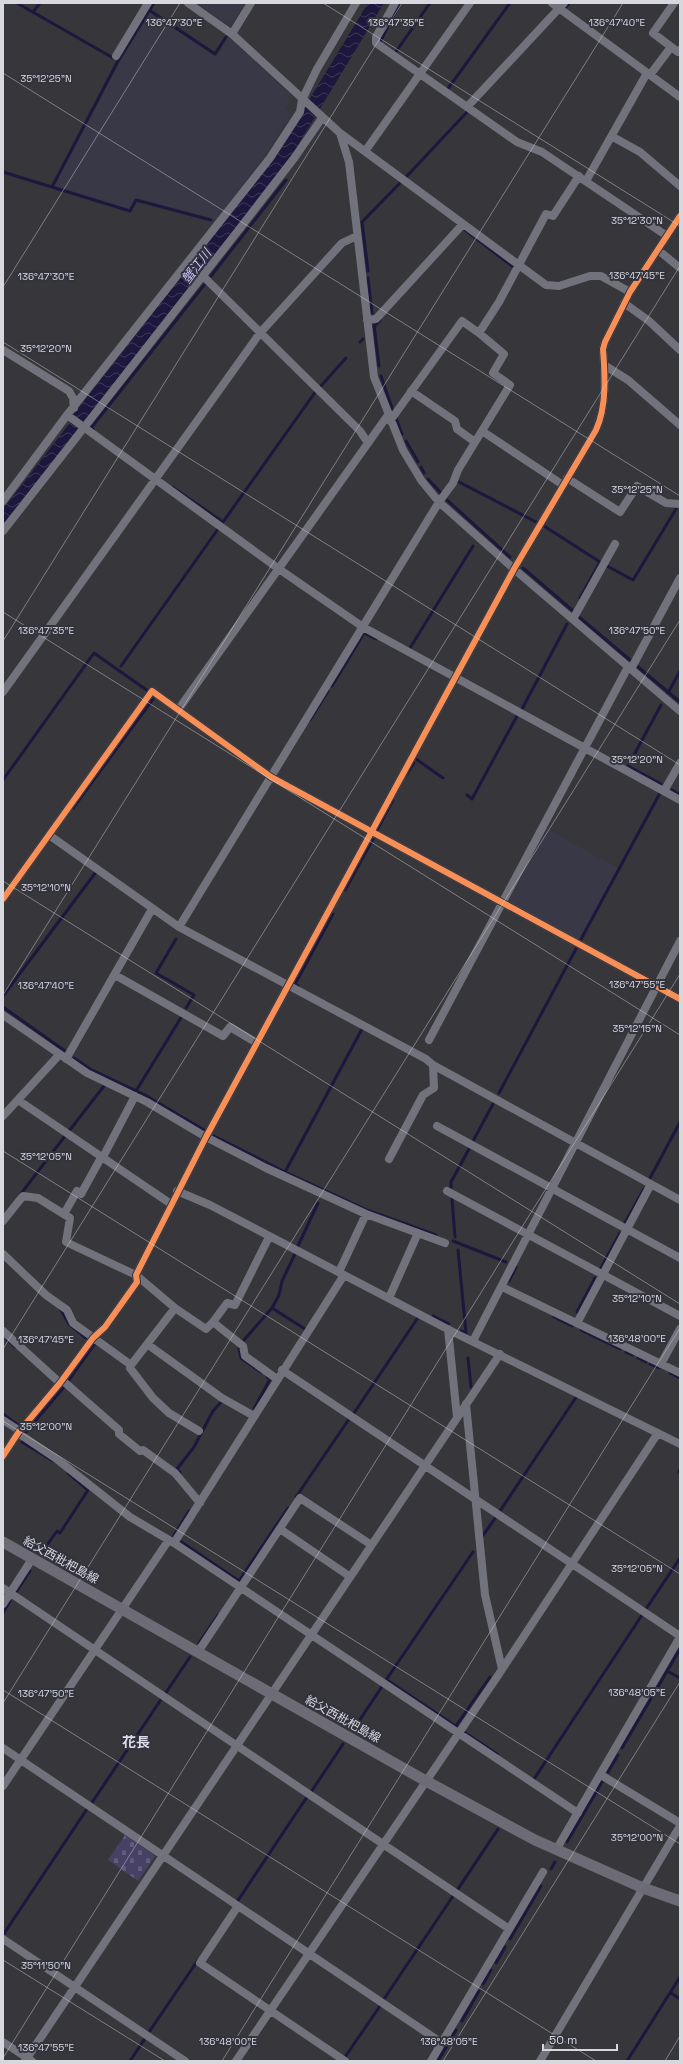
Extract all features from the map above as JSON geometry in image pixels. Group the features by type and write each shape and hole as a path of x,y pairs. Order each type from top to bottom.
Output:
{"main road":[{"name":"給父西枇杷島線","path":"3,1542 426,1781 556,1850 643,1888 680,1901"}],"street":[{"path":"116,56 148,3"},
{"path":"188,3 232,34 340,133 366,150 518,265 546,284 559,286 590,276 601,276 630,292"},
{"path":"232,34 250,3"},
{"path":"3,501 270,158 300,112 317,69 356,3"},
{"path":"395,3 376,37 376,43 517,142 542,152 667,236"},
{"path":"366,150 470,3"},
{"path":"552,3 562,6 648,74 680,97"},
{"path":"674,3 653,32 678,52 680,50"},
{"path":"466,107 562,6"},
{"path":"586,181 648,74 671,47"},
{"path":"3,531 296,157 321,116"},
{"path":"340,133 349,162 374,377 402,450 417,474 439,502 514,569 680,711"},
{"path":"613,136 640,152 680,186"},
{"path":"479,333 499,302 546,214 552,216 579,176"},
{"path":"3,1456 19,1432 61,1381 92,1338 105,1327 137,1282 136,1275 206,1137 514,569 602,418 604,365 603,349 605,342 630,292 680,216"},
{"path":"367,320 376,319 464,224"},
{"path":"3,692 260,333 342,243 357,236"},
{"path":"658,250 680,268"},
{"path":"203,276 360,431 368,444"},
{"path":"624,303 649,321 680,350"},
{"path":"178,710 368,444 411,391 462,320 504,354 493,373 510,385 458,470 453,483 439,502 179,927"},
{"path":"3,350 69,391 73,398 74,408"},
{"path":"604,365 628,380 680,425"},
{"path":"411,391 455,421 457,429 475,442"},
{"path":"68,416 279,569 363,627 680,800"},
{"path":"482,431 565,482 620,512 637,486 666,503 680,504"},
{"path":"573,620 615,544"},
{"path":"430,1040 586,748 680,578"},
{"path":"3,899 152,691 271,777 680,999"},
{"path":"664,791 680,763"},
{"path":"49,836 179,927 426,1058 433,1065 680,1200"},
{"path":"3,1116 63,1057 115,974 152,909"},
{"path":"473,1341 502,1287 526,1235 680,941"},
{"path":"115,974 223,1036 230,1027 257,1043"},
{"path":"3,1015 87,1073 135,1096 206,1137 266,1168 366,1214 445,1243"},
{"path":"389,1159 423,1095 434,1088 433,1065"},
{"path":"64,1214 77,1191 82,1194 135,1096"},
{"path":"18,1100 103,1156 171,1204"},
{"path":"437,1126 680,1258"},
{"path":"577,1323 651,1184"},
{"path":"447,1191 602,1276 680,1316"},
{"path":"177,1192 210,1205 448,1329 680,1444"},
{"path":"3,1221 22,1196 38,1198 70,1218 66,1242 136,1275 175,1308 206,1330 214,1322 227,1303 235,1306 269,1237"},
{"path":"3,1786 122,1609 200,1503 342,1273 366,1214"},
{"path":"390,1298 418,1233"},
{"path":"3,1254 46,1294 67,1310 73,1323 131,1365"},
{"path":"502,1287 680,1373"},
{"path":"175,1308 130,1368 164,1408 199,1431"},
{"path":"214,1322 243,1346 245,1356 277,1379"},
{"path":"448,1329 457,1417"},
{"path":"661,1364 680,1329"},
{"path":"3,1331 119,1430 119,1434 140,1451 143,1450 175,1473 200,1503"},
{"path":"147,1344 222,1398 254,1416"},
{"path":"3,2042 28,2060 270,1693 500,1354"},
{"path":"282,1370 680,1637 556,1850"},
{"path":"466,1404 485,1595 502,1669"},
{"path":"3,1420 58,1460 130,1517 241,1587 578,1813"},
{"path":"236,2061 502,1669 658,1433"},
{"path":"198,1652 300,1498 370,1544"},
{"path":"280,1529 349,1576"},
{"path":"3,1604 32,1559"},
{"path":"3,1588 509,1929"},
{"path":"3,1748 442,2043"},
{"path":"601,1775 680,1823"},
{"path":"540,2061 680,1826"},
{"path":"431,2061 542,1872"},
{"path":"238,1906 200,1963 345,2061"},
{"path":"3,1939 185,2061"}],"shaded area":[{"path":"197,3 244,3 232,23 228,24"},
{"path":"150,13 216,57 229,38 291,96 285,109 291,114 268,151 217,220 136,198 129,210 54,186 120,62"},
{"path":"547,829 618,868 580,941 511,903 509,899"}],"green space":[{"path":"125,1835 155,1856 138,1881 108,1860"}],"water":[{"name":"蟹江川","path":"368,3 384,3 289,160 3,525 3,509 69,424 73,415 273,159"}],"waterway":[{"path":"17,3 115,59"},
{"path":"33,12 40,3"},
{"path":"52,187 118,61 154,3"},
{"path":"380,42 400,3"},
{"path":"395,53 430,3"},
{"path":"447,90 510,3"},
{"path":"566,7 569,3"},
{"path":"149,10 215,54 226,37"},
{"path":"407,176 467,112"},
{"path":"3,172 130,211 136,200 211,220"},
{"path":"211,276 286,180"},
{"path":"368,271 362,222 400,183"},
{"path":"464,229 512,266"},
{"path":"368,278 372,313"},
{"path":"93,429 91,428 204,285"},
{"path":"374,327 380,320"},
{"path":"374,325 379,366"},
{"path":"360,342 363,339"},
{"path":"320,387 346,358"},
{"path":"381,376 393,411"},
{"path":"172,487 223,522 316,391"},
{"path":"396,418 402,434"},
{"path":"406,441 418,462"},
{"path":"421,467 424,473"},
{"path":"428,479 441,493"},
{"path":"459,482 536,522"},
{"path":"447,500 510,557"},
{"path":"607,566 633,580 676,509"},
{"path":"544,526 600,562 580,598"},
{"path":"121,666 218,529"},
{"path":"410,648 473,546"},
{"path":"523,568 572,610"},
{"path":"579,617 630,660"},
{"path":"522,709 567,624"},
{"path":"332,686 364,633 376,639"},
{"path":"3,780 94,653 148,691"},
{"path":"637,666 680,702"},
{"path":"668,693 680,671"},
{"path":"310,720 328,691"},
{"path":"73,808 153,699"},
{"path":"661,705 628,766 661,784"},
{"path":"467,795 472,799 517,716"},
{"path":"416,759 443,778"},
{"path":"407,774 414,763"},
{"path":"672,790 680,795"},
{"path":"580,941 660,793"},
{"path":"376,832 393,800"},
{"path":"345,890 374,837"},
{"path":"3,996 96,872"},
{"path":"298,986 295,984 333,914"},
{"path":"176,939 156,973 194,995 186,1008"},
{"path":"499,1093 577,947"},
{"path":"3,1007 65,1051"},
{"path":"136,1091 182,1016"},
{"path":"285,1172 362,1029"},
{"path":"74,1058 90,1069 145,1095 204,1130"},
{"path":"69,1131 104,1086"},
{"path":"473,1141 493,1104"},
{"path":"650,1180 680,1122"},
{"path":"20,1195 65,1136"},
{"path":"214,1136 285,1172 367,1210 436,1235"},
{"path":"451,1188 451,1182 469,1149"},
{"path":"625,1223 644,1189"},
{"path":"452,1199 455,1237"},
{"path":"297,1248 318,1203"},
{"path":"601,1268 620,1233"},
{"path":"453,1241 506,1262"},
{"path":"458,1250 466,1333 461,1331"},
{"path":"244,1340 272,1308 279,1295 282,1281 295,1254"},
{"path":"509,1281 516,1267"},
{"path":"577,1312 595,1278"},
{"path":"272,1308 305,1329"},
{"path":"61,1310 69,1324 86,1338"},
{"path":"354,1413 419,1316"},
{"path":"433,1316 449,1324"},
{"path":"554,1317 572,1326"},
{"path":"581,1330 620,1349"},
{"path":"4,1337 15,1347"},
{"path":"69,1380 94,1345"},
{"path":"239,1349 241,1358 261,1372"},
{"path":"626,1352 633,1355"},
{"path":"468,1358 471,1387"},
{"path":"638,1358 646,1362"},
{"path":"650,1364 659,1368"},
{"path":"670,1373 680,1378"},
{"path":"254,1409 270,1379 267,1377"},
{"path":"26,1432 64,1387"},
{"path":"500,1511 577,1396"},
{"path":"180,1473 177,1469 194,1447 213,1411 222,1401 223,1402"},
{"path":"3,1414 18,1425"},
{"path":"296,1497 349,1419"},
{"path":"22,1442 53,1461"},
{"path":"42,1552 57,1531 60,1533 88,1490 68,1473"},
{"path":"180,1541 239,1581 288,1508"},
{"path":"173,1537 189,1511"},
{"path":"482,1537 496,1517"},
{"path":"386,1680 473,1552"},
{"path":"646,1609 680,1558"},
{"path":"16,1592 30,1571"},
{"path":"3,1613 10,1601"},
{"path":"199,1643 218,1615"},
{"path":"534,1779 642,1615"},
{"path":"622,1748 680,1649"},
{"path":"165,1694 190,1657"},
{"path":"667,1671 680,1678"},
{"path":"456,1726 490,1677"},
{"path":"387,1680 457,1727"},
{"path":"353,1730 383,1685"},
{"path":"91,1804 162,1698"},
{"path":"464,1732 497,1754"},
{"path":"311,1792 343,1744"},
{"path":"608,1772 618,1755"},
{"path":"567,1842 602,1782"},
{"path":"237,1902 307,1797"},
{"path":"3,1935 87,1809"},
{"path":"458,1889 498,1829"},
{"path":"551,1869 555,1862"},
{"path":"510,1939 541,1886"},
{"path":"384,1999 453,1896"},
{"path":"496,1963 505,1947"},
{"path":"149,2032 198,1960"},
{"path":"483,1984 491,1970"},
{"path":"627,2061 680,1977"},
{"path":"462,2021 479,1991"},
{"path":"671,1993 680,1999"},
{"path":"345,2057 380,2006"},
{"path":"438,2061 456,2030"},
{"path":"130,2061 146,2037"}],"cycle path":[{"path":"3,1456 18,1433 60,1383 93,1338 105,1327 137,1282 136,1275 206,1137 514,569 596,430 600,421 604,401 605,380 603,349 605,342 630,292 680,216"},
{"path":"3,899 152,691 271,777 680,999"}],"district":[{"name":"花長","path":"136,1742"}]}
